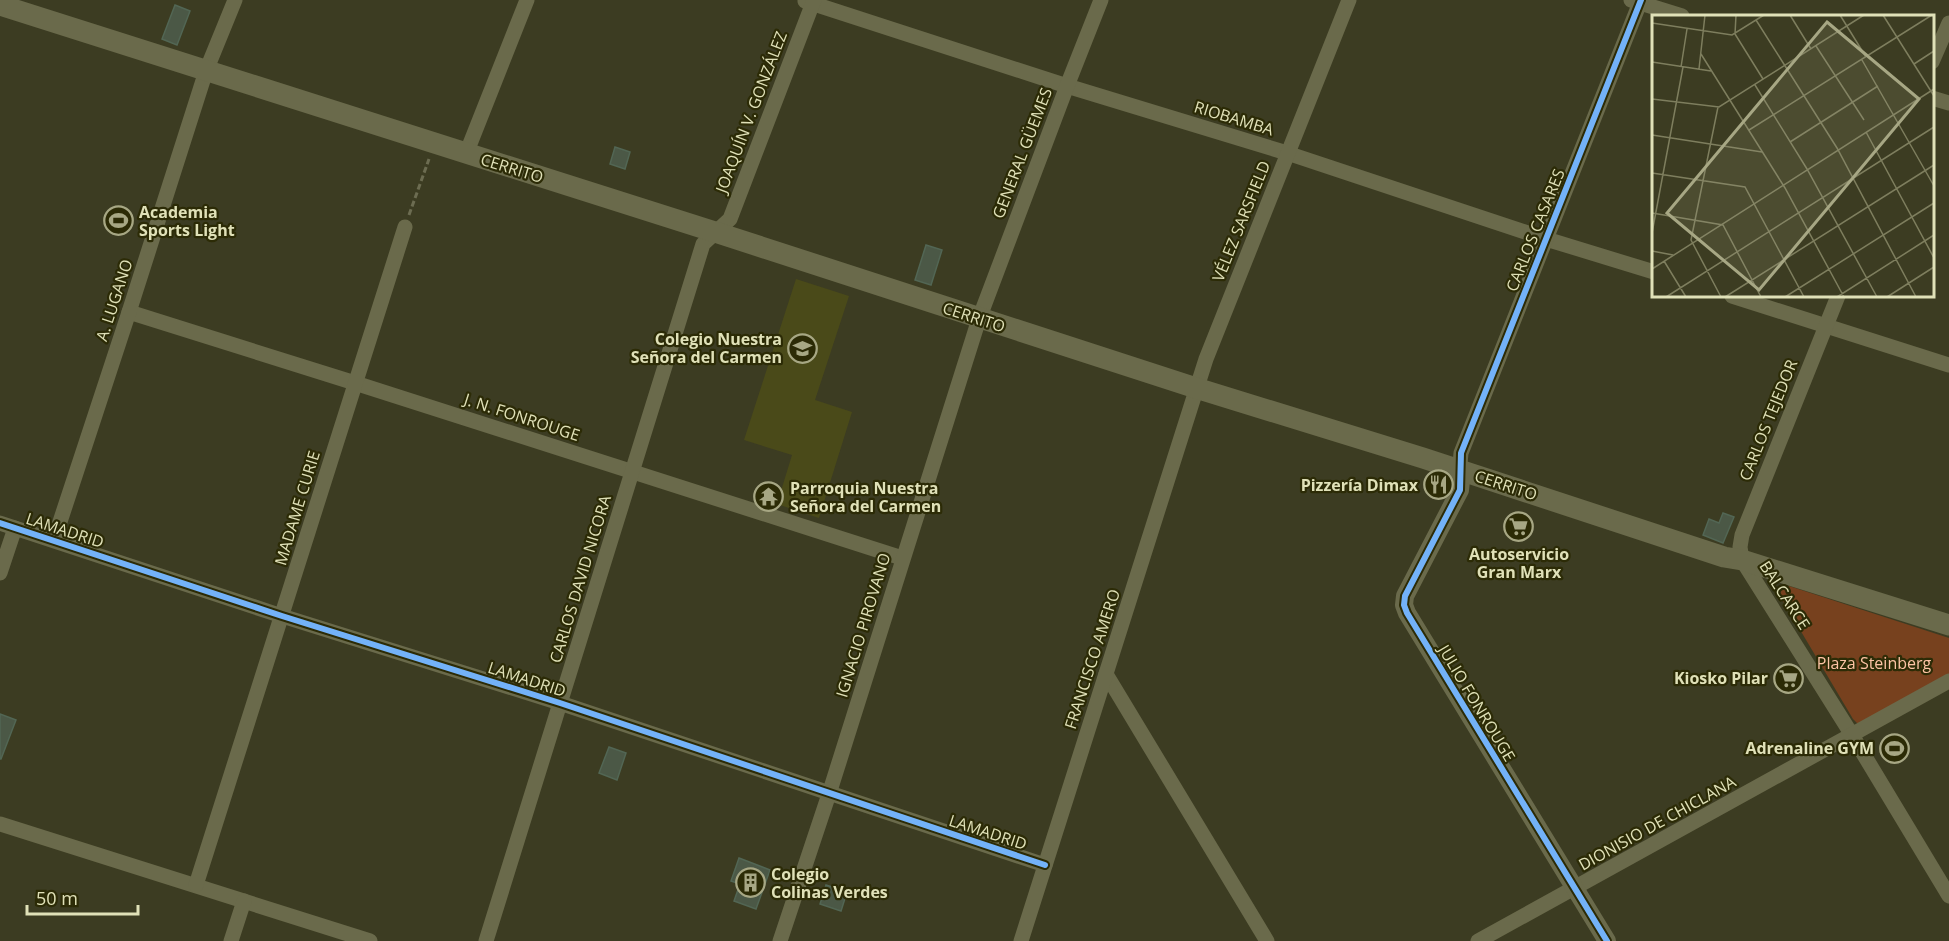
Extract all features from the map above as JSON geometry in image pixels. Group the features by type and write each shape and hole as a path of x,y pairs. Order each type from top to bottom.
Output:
{"main road":[{"name":"CERRITO","path":"0,5 715,232 979,319 1462,471 1724,557 1742,560 1949,626"}],"street":[{"name":"A. LUGANO","path":"54,540 206,71 235,0"},
{"path":"466,154 527,0"},
{"name":"GENERAL GÜEMES","path":"979,319 1101,0"},
{"name":"VÉLEZ SARSFIELD","path":"1196,388 1349,0"},
{"name":"RIOBAMBA","path":"810,1 1067,86 1287,153 1652,272"},
{"name":"JOAQUÍN V. GONZÁLEZ","path":"715,232 730,219 810,1"},
{"path":"1637,1 1679,15"},
{"name":"CARLOS CASARES","path":"1462,471 1461,453 1637,1"},
{"path":"1934,57 1949,23"},
{"path":"1934,99 1949,103"},
{"name":"MADAME CURIE","path":"196,885 405,227"},
{"name":"CARLOS DAVID NICORA","path":"486,941 703,244 715,232"},
{"path":"1735,297 1827,324 1949,365"},
{"name":"CARLOS TEJEDOR","path":"1742,560 1742,535 1838,297"},
{"name":"J. N. FONROUGE","path":"129,312 355,382 902,558"},
{"name":"IGNACIO PIROVANO","path":"780,941 829,794 979,319"},
{"name":"FRANCISCO AMERO","path":"1021,941 1196,388"},
{"name":"JULIO FONROUGE","path":"1462,471 1460,490 1405,596 1404,605 1413,624 1607,941"},
{"path":"0,573 7,526"},
{"name":"LAMADRID","path":"7,526 282,616 560,703 1045,865"},
{"name":"BALCARCE","path":"1742,560 1852,735 1949,896"},
{"path":"1106,674 1267,941"},
{"name":"DIONISIO DE CHICLANA","path":"1478,941 1949,681"},
{"path":"0,824 370,941"},
{"path":"231,941 244,901"}],"path":[{"path":"405,227 435,144"}],"shaded area":[{"name":"Colegio Nuestra Señora del Carmen","path":"796,279 849,296 815,400 852,412 819,518 777,504 792,455 744,440"}],"green space":[{"name":"Plaza Steinberg","path":"1789,586 1949,638 1949,676 1864,724 1857,723 1780,596 1783,589"}],"building":[{"path":"175,5 190,11 177,45 162,39"},
{"path":"615,147 630,152 625,169 610,164"},
{"path":"926,245 942,250 931,285 915,280"},
{"path":"1723,513 1734,517 1723,543 1703,535 1709,519 1719,523"},
{"path":"0,714 16,720 1,759 0,759"},
{"path":"609,747 626,753 617,780 599,773"},
{"name":"Colegio Colinas Verdes","path":"739,858 770,870 756,909 734,901 740,884 731,881"},
{"path":"826,885 847,892 841,911 820,904"}],"cycle path":[{"path":"1607,941 1404,605 1405,596 1460,490 1461,453 1641,0"},
{"path":"0,523 282,616 560,703 1045,865"}],"place":[{"name":"Academia Sports Light","path":"118,221"},
{"name":"Colegio Nuestra Señora del Carmen","path":"803,348"},
{"name":"Pizzería Dimax","path":"1439,485"},
{"name":"Parroquia Nuestra Señora del Carmen","path":"769,497"},
{"name":"Autoservicio Gran Marx","path":"1519,526"},
{"name":"Kiosko Pilar","path":"1789,678"},
{"name":"Adrenaline GYM","path":"1895,748"},
{"name":"Colegio Colinas Verdes","path":"750,883"}]}
